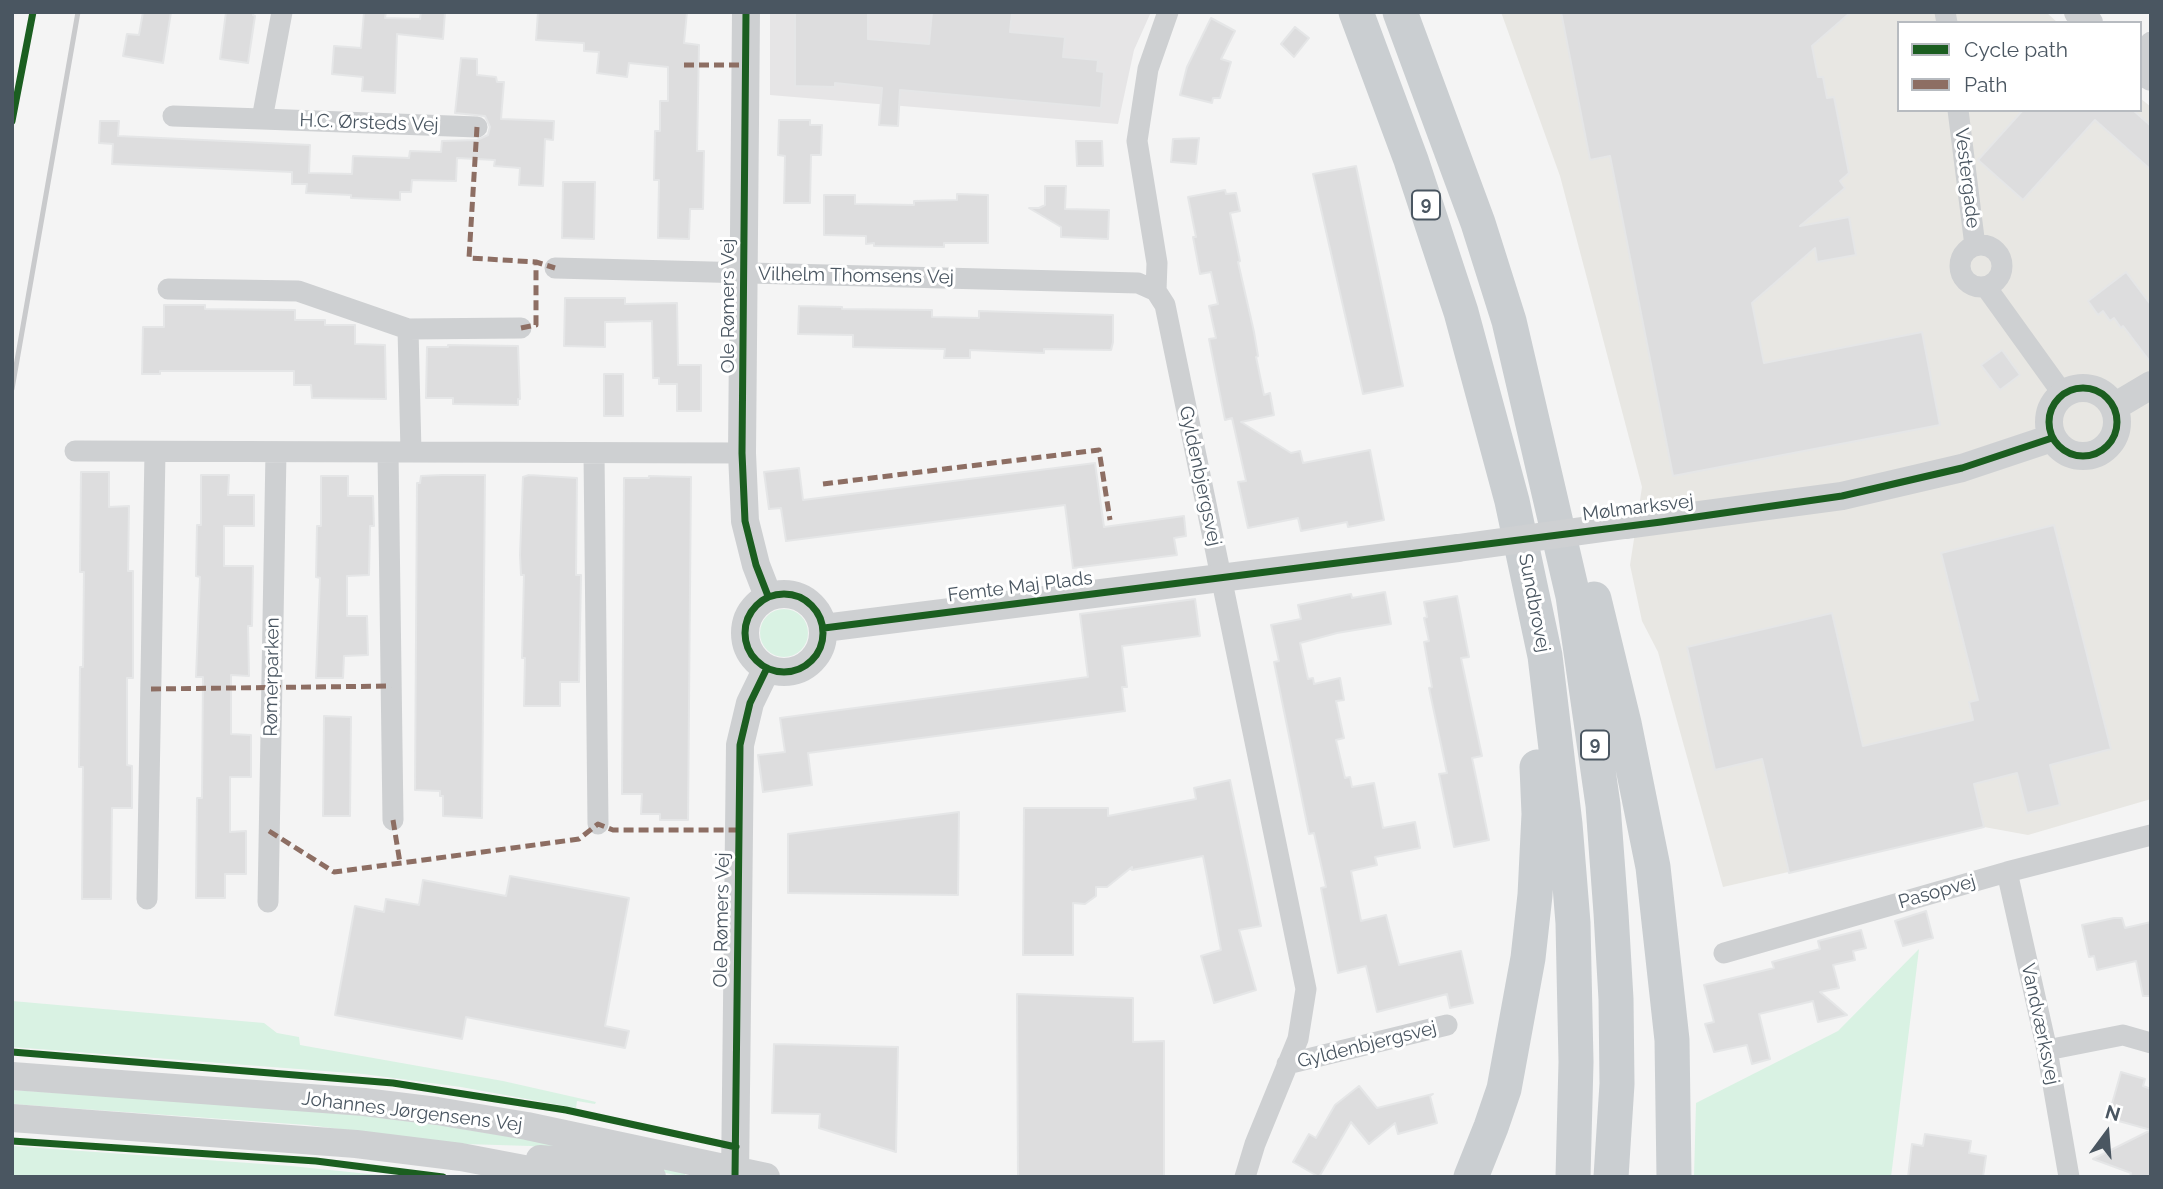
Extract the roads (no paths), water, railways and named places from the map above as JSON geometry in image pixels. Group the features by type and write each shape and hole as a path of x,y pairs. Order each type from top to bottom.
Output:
{"main road":[{"name":"Sundbrovej","path":"1356,12 1428,211 1461,312 1512,501 1545,656 1565,824 1573,923 1573,1177"},
{"name":"Sundbrovej","path":"1400,12 1478,223 1509,321 1573,596 1604,805 1616,999 1617,1084 1611,1177"},
{"path":"1509,321 1552,439 1609,658 1643,809 1667,977 1672,1040 1674,1177"},
{"path":"1471,1177 1504,1088 1517,1023 1535,895 1539,814 1533,718 1513,588 1494,497 1485,400"}],"street":[{"path":"262,119 282,12"},
{"name":"Ole Rømers Vej","path":"746,12 742,453 745,521 756,565 768,596"},
{"name":"Gyldenbjergsvej","path":"1168,12 1148,69 1137,141 1157,263 1156,290 1165,304 1306,989 1298,1038 1255,1144 1245,1177"},
{"name":"Vestergade","path":"1958,112 1975,246"},
{"name":"H.C. Ørsteds Vej","path":"173,116 477,127"},
{"path":"1986,287 1997,279 2002,267 2001,261 1994,250 1982,245 1967,249 1960,262 1964,278 1970,283 1986,287 2063,394"},
{"name":"Vilhelm Thomsens Vej","path":"555,268 1138,284 1156,290"},
{"path":"168,289 298,291 408,329 521,328"},
{"path":"408,329 411,452"},
{"path":"2114,407 2151,384"},
{"path":"2086,388 2097,391 2114,407 2118,427 2115,436 2102,452 2080,457 2068,454 2052,438 2049,419 2056,401 2063,394 2086,388"},
{"name":"Mølmarksvej","path":"1221,577 1842,496 1962,468 2052,438"},
{"path":"75,451 742,453"},
{"path":"147,899 155,452"},
{"name":"Rømerparken","path":"268,902 276,452"},
{"path":"388,452 393,821"},
{"path":"594,453 597,824"},
{"name":"Femte Maj Plads","path":"824,628 1221,577"},
{"path":"793,594 814,606 824,628 819,651 812,661 791,672 767,668 751,653 745,632 751,611 768,596 793,594"},
{"name":"Ole Rømers Vej","path":"736,1173 740,746 750,703 767,668"},
{"name":"Pasopvej","path":"1724,953 2007,872 2151,835"},
{"name":"Vandværksvej","path":"2007,872 2047,1050 2069,1177"},
{"name":"Gyldenbjergsvej","path":"1287,1064 1447,1025"},
{"path":"2047,1050 2123,1035 2151,1043"},
{"name":"Johannes Jørgensens Vej","path":"12,1076 364,1102 527,1126 736,1173 765,1177"},
{"name":"Johannes Jørgensens Vej","path":"12,1118 306,1139 461,1157 566,1177"},
{"name":"Johannes Jørgensens Vej","path":"461,1157 578,1161 652,1177"}],"railway":[{"path":"12,389 78,12"}]}
